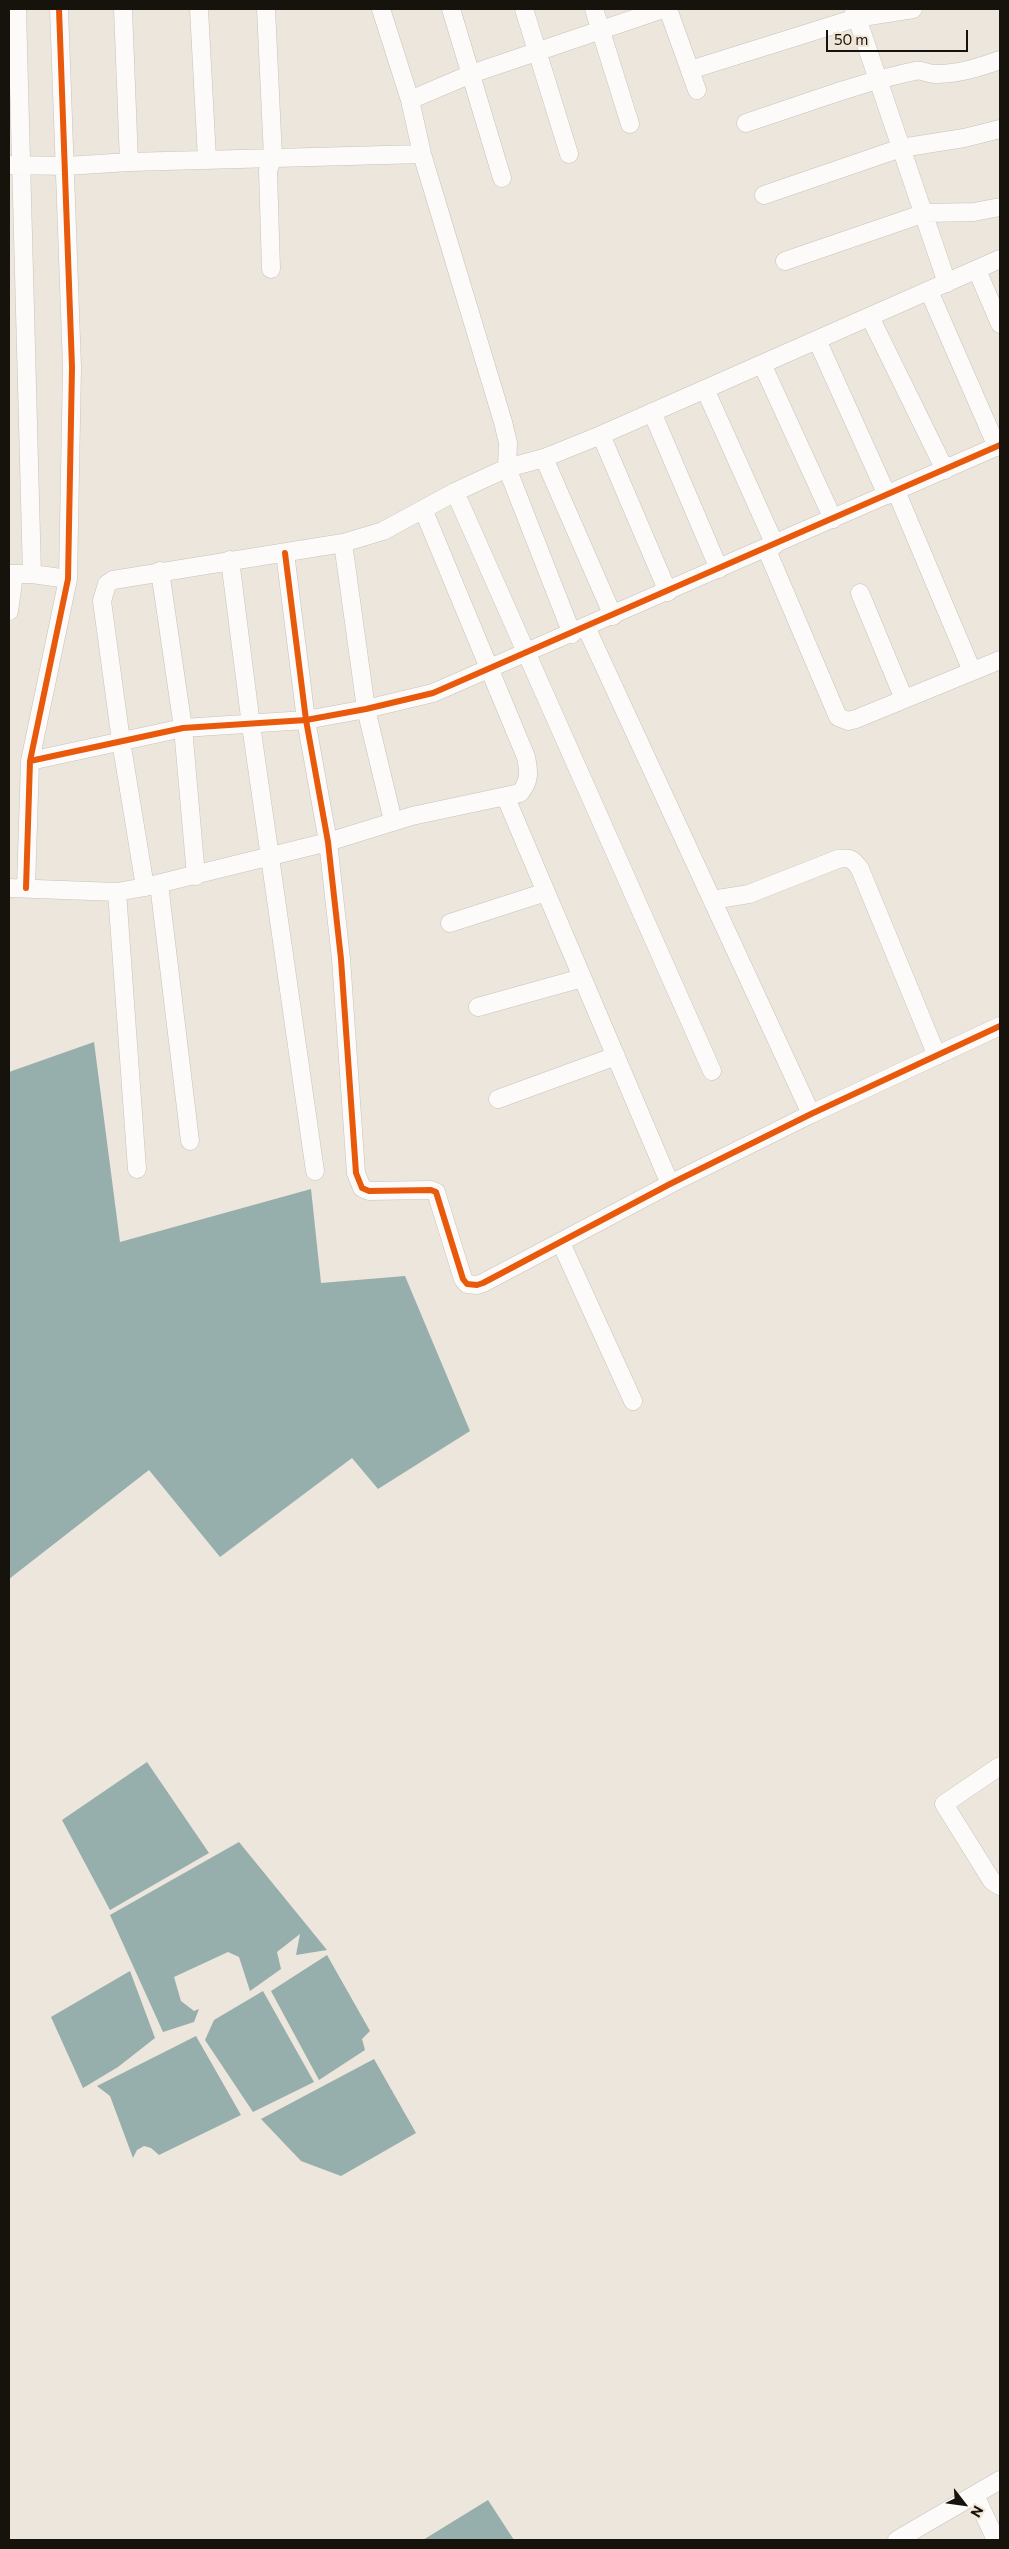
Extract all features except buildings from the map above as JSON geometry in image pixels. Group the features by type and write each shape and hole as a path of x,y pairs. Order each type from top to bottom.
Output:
{"street":[{"path":"9,611 18,574 15,165 17,9"},
{"path":"59,9 72,366 68,579 30,761 17,888 117,892 152,886 328,842 393,821 506,798 520,793 527,784 529,776 526,756 423,509"},
{"path":"123,9 129,162"},
{"path":"199,9 207,159"},
{"path":"266,9 273,158 268,171 271,269"},
{"path":"381,9 410,100 422,154 503,422 508,443 507,468 579,630 712,900 811,1114"},
{"path":"451,9 502,178"},
{"path":"524,9 569,154"},
{"path":"594,9 630,124"},
{"path":"410,100 471,74 663,9"},
{"path":"668,9 698,90"},
{"path":"690,70 855,14 912,9"},
{"path":"855,14 925,214 947,283"},
{"path":"746,123 877,80 918,70 935,74 971,70 1000,60"},
{"path":"764,195 901,148 964,138 1000,129"},
{"path":"15,165 66,166 207,159 422,154"},
{"path":"786,261 925,214 974,212 1000,207"},
{"path":"190,1141 152,886 122,742 103,593 107,584 113,580 160,571 343,543 382,530 454,492 507,468 544,458 601,435 1000,259"},
{"path":"977,270 1000,324"},
{"path":"30,761 182,728 306,720 366,709 433,693 491,670 998,446 930,291"},
{"path":"870,316 945,470"},
{"path":"817,340 892,493 972,671"},
{"path":"762,364 833,519"},
{"path":"705,389 771,546 838,717 848,721 1000,660"},
{"path":"652,412 719,569"},
{"path":"601,435 668,592"},
{"path":"544,458 613,616"},
{"path":"454,492 712,1071"},
{"path":"343,543 366,709 393,821"},
{"path":"285,553 306,720 328,842 341,959 358,1182 362,1188 369,1191 431,1190 436,1192 463,1280 467,1284 477,1285 483,1283 670,1184 811,1114 1000,1026"},
{"path":"230,560 301,1086 315,1171"},
{"path":"160,571 182,728 196,876"},
{"path":"18,574 68,579"},
{"path":"860,593 904,699"},
{"path":"506,798 670,1184"},
{"path":"712,900 749,894 838,859 852,859 860,869 937,1056"},
{"path":"117,892 136,1169"},
{"path":"450,923 546,892"},
{"path":"478,1007 582,978"},
{"path":"498,1099 616,1056"},
{"path":"561,1242 633,1401"},
{"path":"1000,1766 944,1804 992,1881 1000,1886"},
{"path":"897,2540 1000,2480"},
{"path":"975,2494 996,2540"}],"water":[{"path":"94,1042 120,1242 311,1189 321,1283 405,1276 470,1431 378,1489 352,1458 220,1557 149,1470 9,1579 9,1072"},
{"path":"147,1762 209,1853 110,1910 62,1820"},
{"path":"239,1842 327,1950 296,1955 300,1934 277,1952 281,1969 250,1991 239,1957 228,1952 174,1977 181,2001 194,2011 199,2009 194,2022 163,2032 110,1915"},
{"path":"327,1955 370,2031 362,2039 365,2050 319,2080 271,1991"},
{"path":"130,1971 155,2038 118,2067 83,2088 51,2017"},
{"path":"263,1991 314,2082 253,2112 205,2040 214,2020"},
{"path":"196,2036 241,2115 159,2155 151,2148 144,2146 137,2150 133,2158 110,2096 97,2086"},
{"path":"374,2059 416,2133 341,2176 301,2161 261,2119"},
{"path":"488,2500 514,2540 423,2540"}],"cycle path":[{"path":"26,888 30,761 68,579 72,367 59,9"},
{"path":"30,761 183,728 306,720 366,709 433,693 1000,445"},
{"path":"285,553 306,720 328,842 341,959 356,1173 362,1188 369,1191 431,1190 436,1192 463,1279 467,1284 477,1285 483,1283 670,1184 811,1114 1000,1026"}]}
